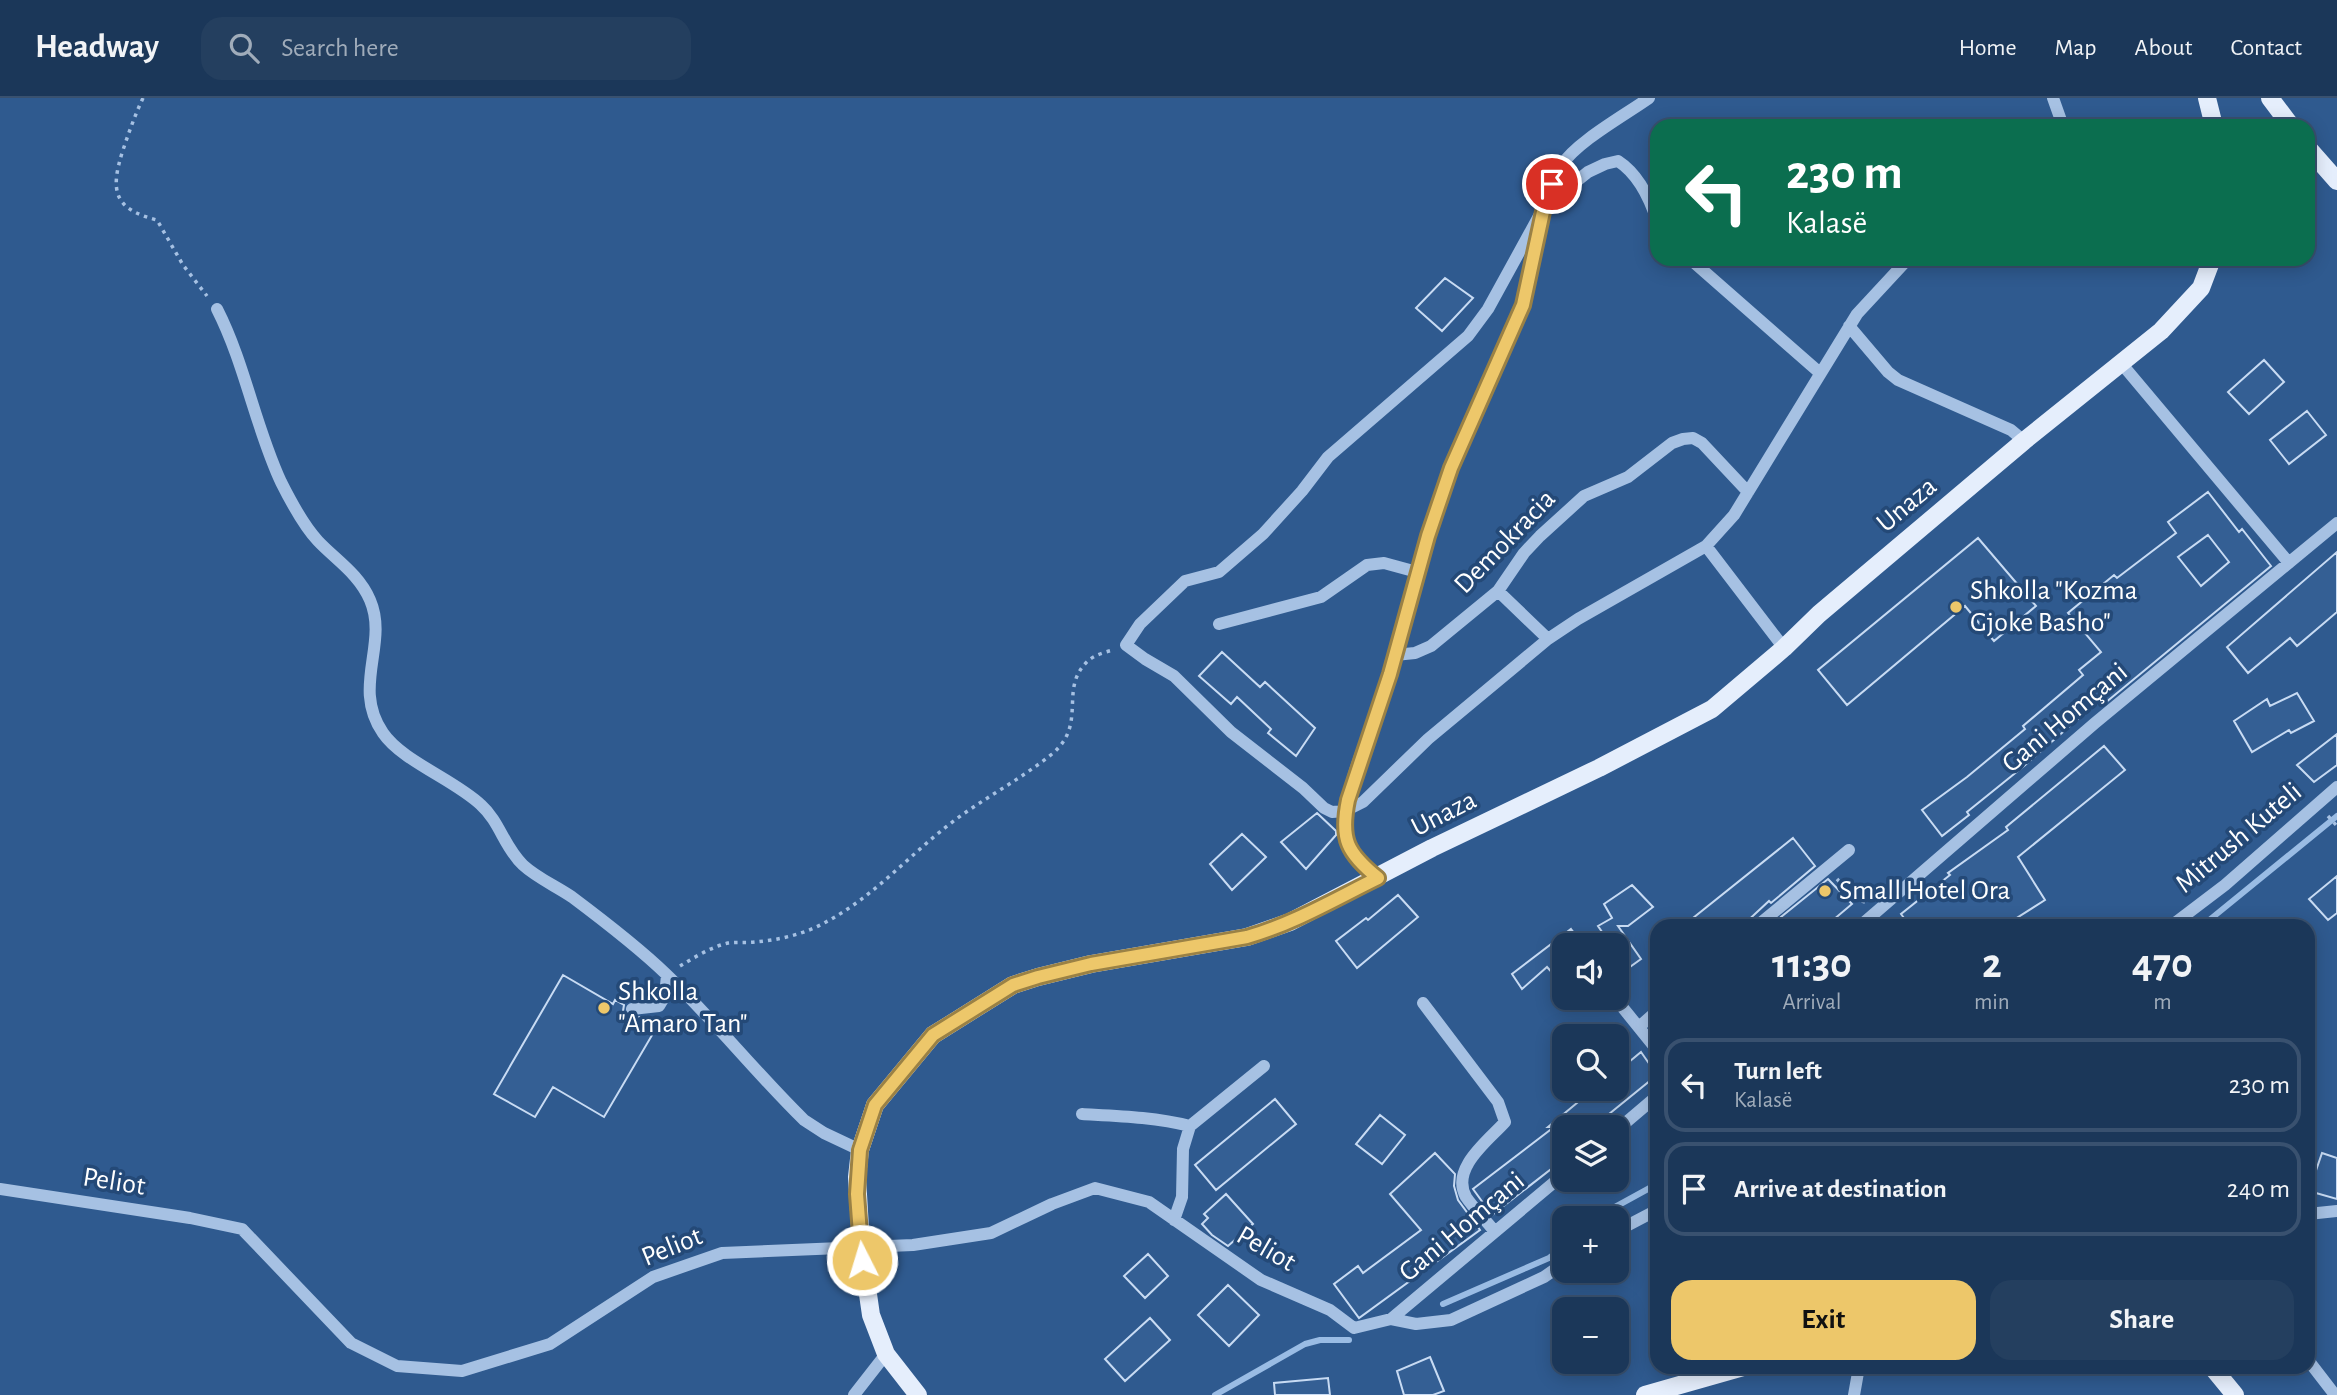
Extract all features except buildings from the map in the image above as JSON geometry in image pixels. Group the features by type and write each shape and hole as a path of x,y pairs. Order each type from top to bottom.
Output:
{"main road":[{"path":"2207,98 2212,119"},
{"path":"2270,98 2286,119"},
{"path":"2315,156 2337,181"},
{"name":"Unaza","path":"918,1395 886,1354 871,1315 857,1194 860,1150 875,1105 933,1035 1013,985 1091,964 1247,937 1290,922 1712,709 2024,440 2161,331 2201,288 2209,266"},
{"path":"1646,1395 1679,1390 1724,1374"},
{"path":"2218,1374 2235,1395"}],"street":[{"path":"1378,878 1362,866 1350,851 1345,838 1345,811 1451,468 1523,305 1544,207 1562,165 1649,98"},
{"path":"2053,98 2060,119"},
{"path":"1650,203 1627,167 1618,161 1605,163 1588,172 1544,207 1499,290 1468,336 1328,457 1263,534 1219,572 1185,582 1140,624 1126,645 1174,676 1231,732 1303,788 1324,808 1332,812 1345,811 1363,802 1428,738 1548,639 1706,546 1734,515 1857,314 1902,266"},
{"path":"1698,266 1820,373"},
{"path":"217,309 230,334 262,433 282,483 317,541 343,562 371,601 375,620 369,693 375,718 384,735 484,807 496,823 504,844 523,866 598,917 667,975 804,1120 860,1150"},
{"path":"1849,326 1898,380 2011,430 2024,440"},
{"path":"2121,363 2289,563"},
{"name":"Demokracia","path":"1395,655 1415,653 1430,646 1498,590 1524,553 1584,496 1628,477 1672,443 1693,438 1702,443 1748,492"},
{"name":"Gani Homçani","path":"1868,919 2095,723 2337,523"},
{"path":"1706,546 1784,648"},
{"path":"1219,624 1321,597 1367,565 1384,564 1418,572"},
{"path":"1498,590 1548,639"},
{"name":"Mitrush Kuteli","path":"2180,919 2225,885 2337,787"},
{"path":"1765,919 1849,849"},
{"path":"632,1009 659,1006 665,996 667,975"},
{"path":"1423,1003 1499,1102 1505,1117 1505,1122 1472,1157 1464,1173 1465,1195 1495,1232"},
{"path":"1625,1010 1650,1041"},
{"path":"1639,1027 1650,1017"},
{"path":"1174,1220 1182,1197 1183,1149 1190,1126 1264,1066"},
{"path":"1629,1120 1650,1102"},
{"path":"1082,1114 1150,1119 1190,1126"},
{"name":"Gani Homçani","path":"1391,1319 1552,1184"},
{"name":"Peliot","path":"0,1189 190,1218 242,1229 351,1343 397,1366 462,1371 550,1344 653,1277 722,1252 913,1245 991,1233 1095,1188 1149,1202 1261,1280 1330,1310 1354,1328 1391,1319"},
{"path":"2315,1213 2337,1211"},
{"path":"1629,1225 1650,1214"},
{"path":"1391,1319 1416,1324 1451,1320 1552,1271"},
{"path":"854,1395 886,1354"},
{"path":"2315,1369 2335,1395"},
{"path":"1854,1395 1858,1374"}],"path":[{"path":"143,98 134,115 116,171 115,187 128,210 157,220 183,265 217,309"},
{"path":"667,975 704,952 728,943 757,942 793,936 824,923 858,903 954,821 1055,751 1071,730 1075,676 1090,658 1126,645"},
{"path":"1827,866 1855,899 1883,907 1892,919"}],"shaded area":[{"path":"0,98 2337,98 2337,1395 0,1395"}],"waterway":[{"path":"2211,919 2337,816"},
{"path":"1617,1206 1650,1188"},
{"path":"1443,1304 1552,1256"},
{"path":"1215,1395 1305,1344 1320,1340 1349,1340"}],"place":[{"name":"Shkolla \"Kozma Gjoke Basho\"","path":"1956,607"},
{"name":"Small Hotel Ora","path":"1825,891"},
{"name":"Shkolla \"Amaro Tan\"","path":"604,1008"}],"route":[{"path":"862,1260 857,1194 860,1150 875,1105 933,1035 1013,985 1091,964 1247,937 1290,922 1378,878 1362,866 1350,851 1343,821 1348,800 1390,674 1428,536 1451,468 1523,305 1544,207 1552,184"}]}
